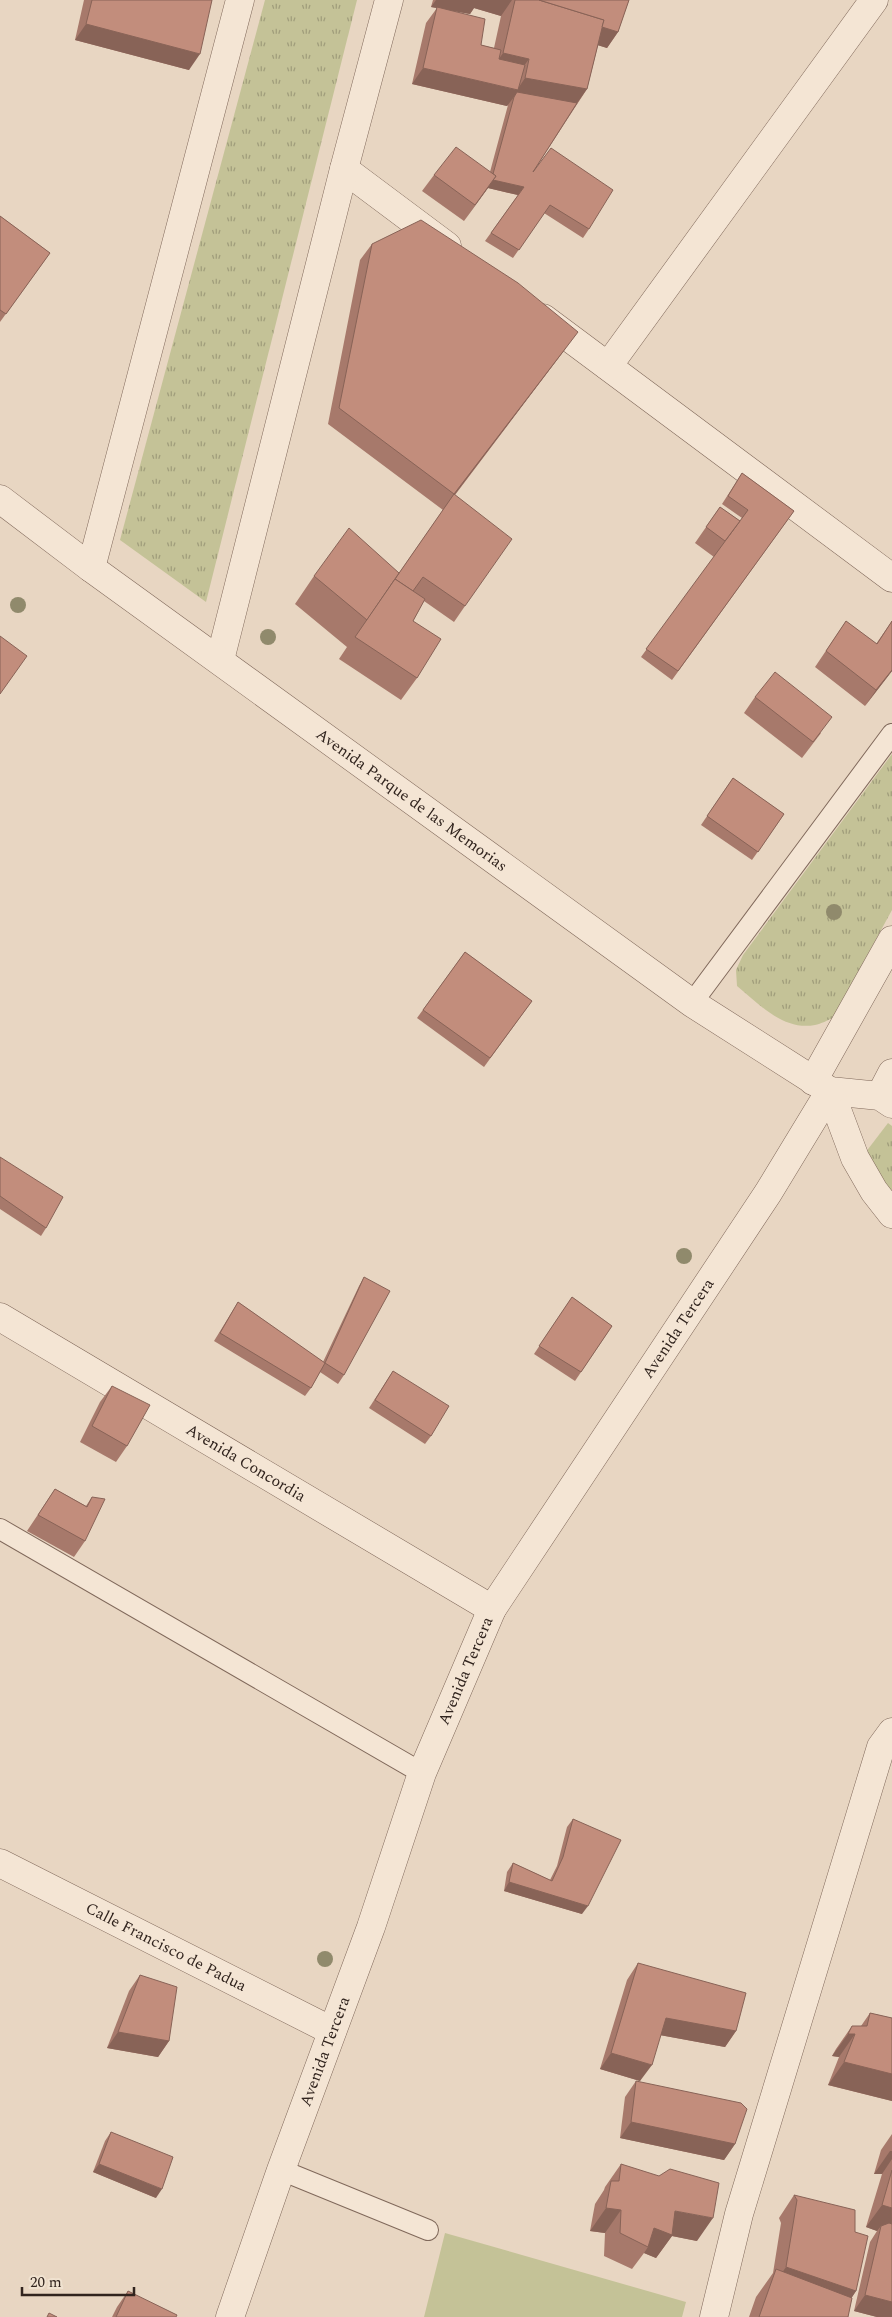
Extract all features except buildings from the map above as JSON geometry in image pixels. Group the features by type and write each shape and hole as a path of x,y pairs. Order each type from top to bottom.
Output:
{"street":[{"path":"91,568 240,0"},
{"path":"220,660 344,169 389,0"},
{"path":"608,366 874,0"},
{"path":"344,169 464,259"},
{"path":"520,300 892,578"},
{"name":"Avenida Parque de las Memorias","path":"0,498 91,568 692,1003 822,1086"},
{"name":"Avenida Tercera","path":"230,2317 371,1927 422,1773 492,1609 768,1192 822,1086 892,940"},
{"path":"888,1091 822,1086 855,1158 874,1191 892,1214"},
{"name":"Avenida Concordia","path":"0,1316 492,1609"},
{"path":"714,2317 739,2214 881,1747 892,1732"},
{"name":"Calle Francisco de Padua","path":"0,1863 332,2031"}],"lane":[{"path":"692,1003 892,734"},
{"path":"0,1529 422,1773"},
{"path":"282,2170 428,2230"}],"green space":[{"path":"265,0 357,0 206,602 120,540"},
{"path":"892,754 892,910 833,1018 817,1024 803,1026 792,1024 763,1008 737,986 736,970 743,955"},
{"path":"888,1123 892,1126 892,1198 862,1157"},
{"path":"445,2233 686,2302 682,2317 424,2317"}]}
